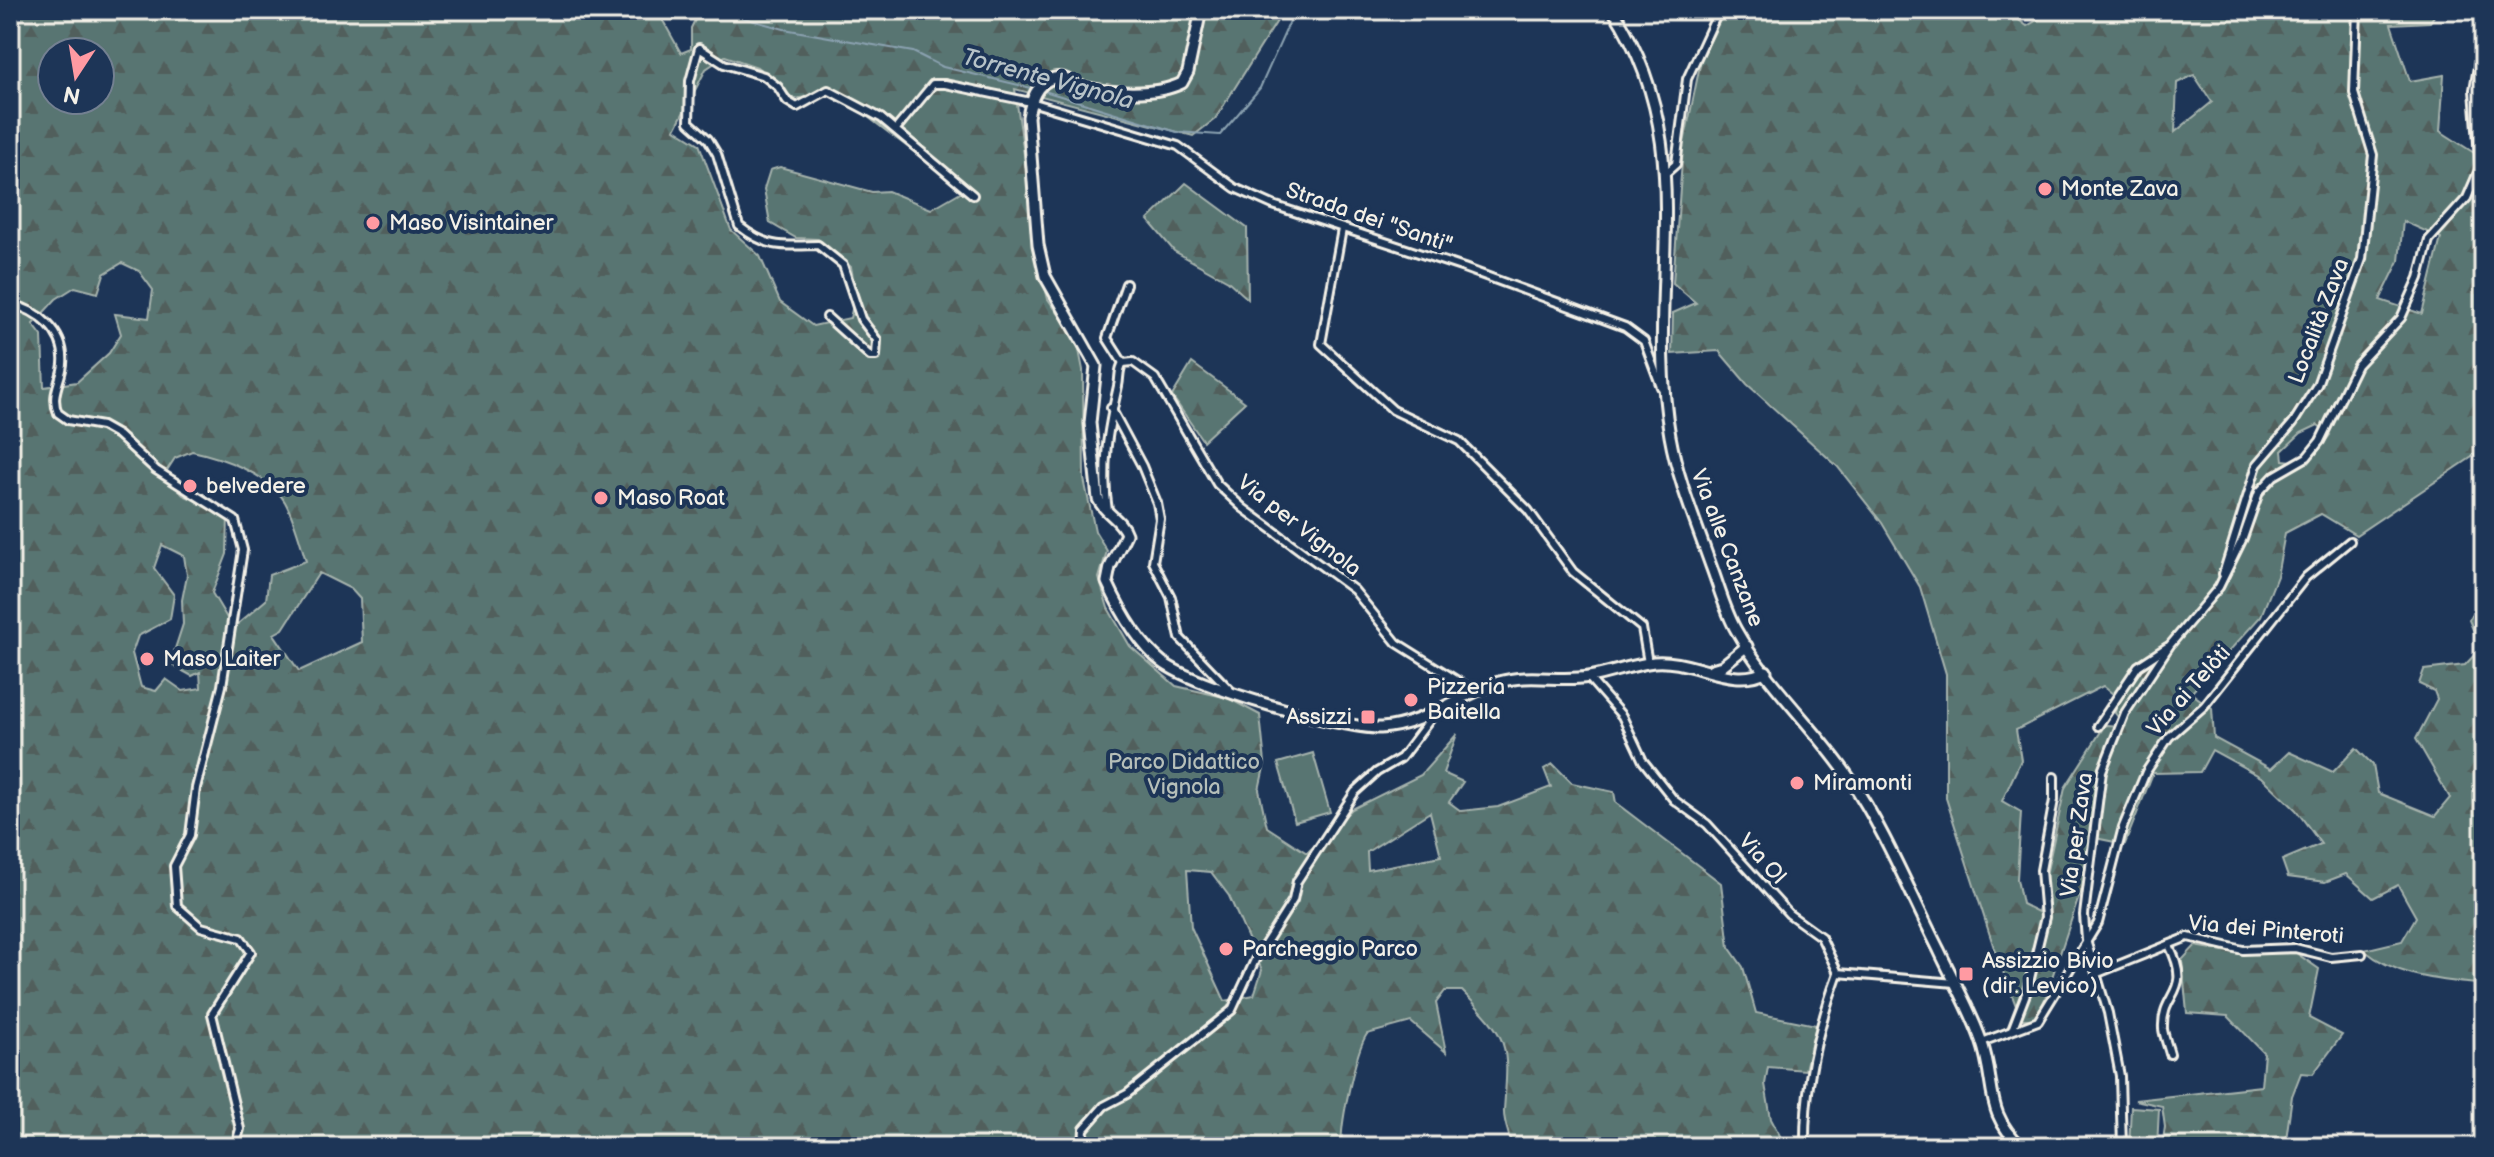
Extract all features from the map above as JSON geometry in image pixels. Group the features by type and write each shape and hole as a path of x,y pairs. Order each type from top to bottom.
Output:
{"street":[{"path":"1201,10 1188,72 1182,83 1173,88 1100,89 1078,86 1063,77 1042,85 1032,99 1028,117 1041,263 1060,306 1074,323 1096,366 1090,423 1098,499 1109,514 1124,526 1126,534 1110,567 1107,582 1133,626 1155,655 1171,668 1232,693 1351,726 1383,728 1405,724 1474,691 1515,678 1588,677 1648,663 1676,662 1748,678 1766,671"},
{"name":"Via alle Canzane","path":"1613,10 1644,68 1660,127 1667,172 1661,358 1680,479 1732,621 1747,646 1852,782 1982,1042 1995,1110 2003,1130 2022,1147"},
{"path":"1667,172 1676,164 1687,79 1719,10"},
{"name":"Località Zava","path":"2222,578 2257,465 2293,423 2317,385 2362,259 2373,155 2354,93 2357,10"},
{"path":"2222,578 2243,538 2259,492 2274,476 2307,457 2320,441 2357,365 2401,318 2419,278 2429,240 2467,198 2480,168 2474,90 2484,32"},
{"path":"827,317 870,356 876,356 877,340 861,319 843,265 818,245 788,248 773,245 739,226 717,154 708,139 689,122 690,81 699,48 724,64 764,76 778,87 787,101 797,107 828,90 864,106 896,129 973,195"},
{"name":"Strada dei \"Santi\"","path":"896,129 933,84 1032,99 1178,146 1235,188 1342,229 1464,268 1625,327 1644,341 1665,398"},
{"path":"1342,229 1321,344 1387,405 1409,420 1434,427 1459,441 1498,479 1528,510 1573,572 1642,628 1648,663"},
{"path":"1109,514 1103,480 1111,408 1123,363 1107,338 1126,284"},
{"path":"10,304 37,311 63,348 63,367 55,395 58,413 68,420 102,426 118,435 156,470 235,520 240,532 243,550 222,686 196,788 190,835 174,866 177,906 201,927 241,938 251,952 212,1014 240,1129 235,1147"},
{"name":"Via per Vignola","path":"1123,363 1133,362 1155,378 1217,484 1243,508 1354,590 1397,643 1474,691"},
{"path":"1111,408 1142,466 1157,503 1160,519 1153,562 1160,582 1171,597 1180,638 1232,693"},
{"name":"Via ai Telòti","path":"1982,1042 2038,1021 2098,923 2123,827 2146,772 2169,737 2204,706 2306,577 2350,541"},
{"name":"Via per Zava","path":"2086,940 2084,915 2102,771 2125,713 2170,645 2219,587 2222,578"},
{"path":"2098,726 2138,666 2170,645"},
{"path":"1708,670 1722,666 1747,646"},
{"name":"Via Ol","path":"1588,677 1622,716 1643,761 1674,800 1707,824 1789,914 1821,937 1838,973"},
{"path":"1083,1147 1084,1129 1104,1106 1127,1094 1232,1010 1255,960 1293,900 1297,881 1355,792 1377,772 1401,758 1440,707"},
{"path":"2012,1030 2027,991 2045,917 2041,870 2053,809 2054,777"},
{"name":"Via dei Pinteroti","path":"2098,973 2188,937 2243,950 2295,948 2331,957 2362,954"},
{"path":"2086,940 2098,973 2120,1076 2122,1147"},
{"name":"Via dei Pinteroti","path":"2169,945 2178,964 2180,979 2165,1015 2163,1030 2170,1054"},
{"path":"1805,1147 1806,1094 1812,1062 1838,973 1955,983"}],"green space":[{"name":"Parco Didattico Vignola","path":"10,10 117,10 121,13 123,10 657,10 681,53 691,49 691,28 700,10 1284,10 1215,119 1193,136 1015,89 1039,263 1048,299 1077,340 1083,370 1084,479 1095,531 1107,551 1099,578 1108,608 1130,646 1176,686 1228,698 1260,715 1265,763 1259,790 1267,827 1307,853 1352,809 1421,775 1457,734 1443,773 1463,782 1449,802 1461,811 1498,807 1551,787 1544,769 1553,764 1572,783 1614,792 1616,803 1721,883 1729,947 1743,967 1756,1013 1816,1025 1805,1070 1768,1067 1765,1084 1771,1119 1786,1147 1512,1147 1504,1114 1506,1056 1503,1044 1490,1021 1462,991 1445,991 1436,1003 1446,1052 1411,1022 1367,1034 1349,1089 1342,1147 10,1147","holes":["725,56 757,67 794,99 835,92 964,190 931,209 888,191 872,192 780,167 770,170 764,189 770,223 796,238 818,239 851,267 856,293 850,318 813,326 780,302 760,256 731,230 699,144 675,129 706,69","122,263 139,271 153,290 149,318 115,314 121,334 109,353 77,382 44,387 42,336 33,324 56,299 75,287 98,293 104,274","192,451 230,462 256,475 278,492 289,509 297,531 306,561 269,575 266,600 233,628 212,593 227,554 228,515 183,495 164,475 175,458","162,545 184,556 187,575 182,600 183,624 170,664 192,676 200,672 201,688 183,691 166,679 156,691 141,687 132,653 138,636 170,619 174,595 154,568","319,573 351,589 360,599 362,642 299,671 274,634 283,629","1430,812 1441,856 1368,870 1367,852","1187,870 1211,872 1229,896 1262,970 1254,995 1225,1001 1191,927"]},
{"path":"1725,10 2005,10 2027,26 2054,10 2438,10 2430,22 2391,24 2410,81 2444,75 2440,131 2479,156 2484,189 2484,449 2356,535 2321,514 2285,533 2277,576 2261,616 2191,693 2212,708 2214,738 2271,769 2289,752 2333,772 2356,748 2373,765 2378,793 2435,816 2450,798 2416,739 2437,699 2434,691 2419,684 2424,670 2465,665 2481,648 2469,620 2484,595 2484,985 2406,972 2391,967 2364,950 2402,941 2416,917 2398,885 2373,898 2346,874 2325,882 2288,877 2282,860 2321,844 2296,810 2263,778 2212,750 2200,772 2153,773 2125,844 2090,837 2090,864 2038,1019 2021,1019 1994,948 1946,798 1946,674 1920,587 1882,523 1837,466 1747,384 1719,351 1672,354 1673,313 1696,303 1673,283 1683,148 1701,60","holes":["2194,75 2212,102 2175,132 2177,83","2403,221 2441,238 2422,314 2380,300 2399,261","2318,425 2330,435 2309,463 2283,460 2282,451 2301,433","2103,686 2118,698 2115,713 2125,726 2105,725 2065,788 2038,912 2022,904 2017,879 2021,812 2002,801 2021,760 2016,730"]},
{"path":"1186,183 1247,228 1248,299 1228,281 1174,251 1148,220"},
{"path":"1192,363 1245,402 1203,441 1172,396"},
{"path":"1313,753 1330,812 1295,822 1278,763"},
{"path":"2195,946 2241,954 2296,953 2319,969 2309,1018 2342,1035 2313,1074 2301,1073 2292,1096 2285,1147 2162,1147 2165,1127 2162,1106 2135,1100 2261,1086 2264,1053 2228,1016 2187,1013 2182,960"},
{"path":"2131,1107 2159,1109 2157,1147 2129,1147"}],"waterway":[{"name":"Torrente Vignola","path":"727,10 740,17 784,29 913,52 943,67 1035,89"},
{"name":"Torrente Vignola","path":"1041,90 1177,132 1220,135 1260,88 1295,10"}],"place":[{"name":"Monte Zava","path":"2045,189"},
{"name":"Maso Visintainer","path":"373,223"},
{"name":"belvedere","path":"190,486"},
{"name":"Maso Roat","path":"601,498"},
{"name":"Maso Laiter","path":"147,659"},
{"name":"Pizzeria Baitella","path":"1411,700"},
{"name":"Assizzi","path":"1368,717"},
{"name":"Miramonti","path":"1797,783"},
{"name":"Parcheggio Parco","path":"1226,949"},
{"name":"Assizzio Bivio (dir. Levico)","path":"1966,974"}]}
